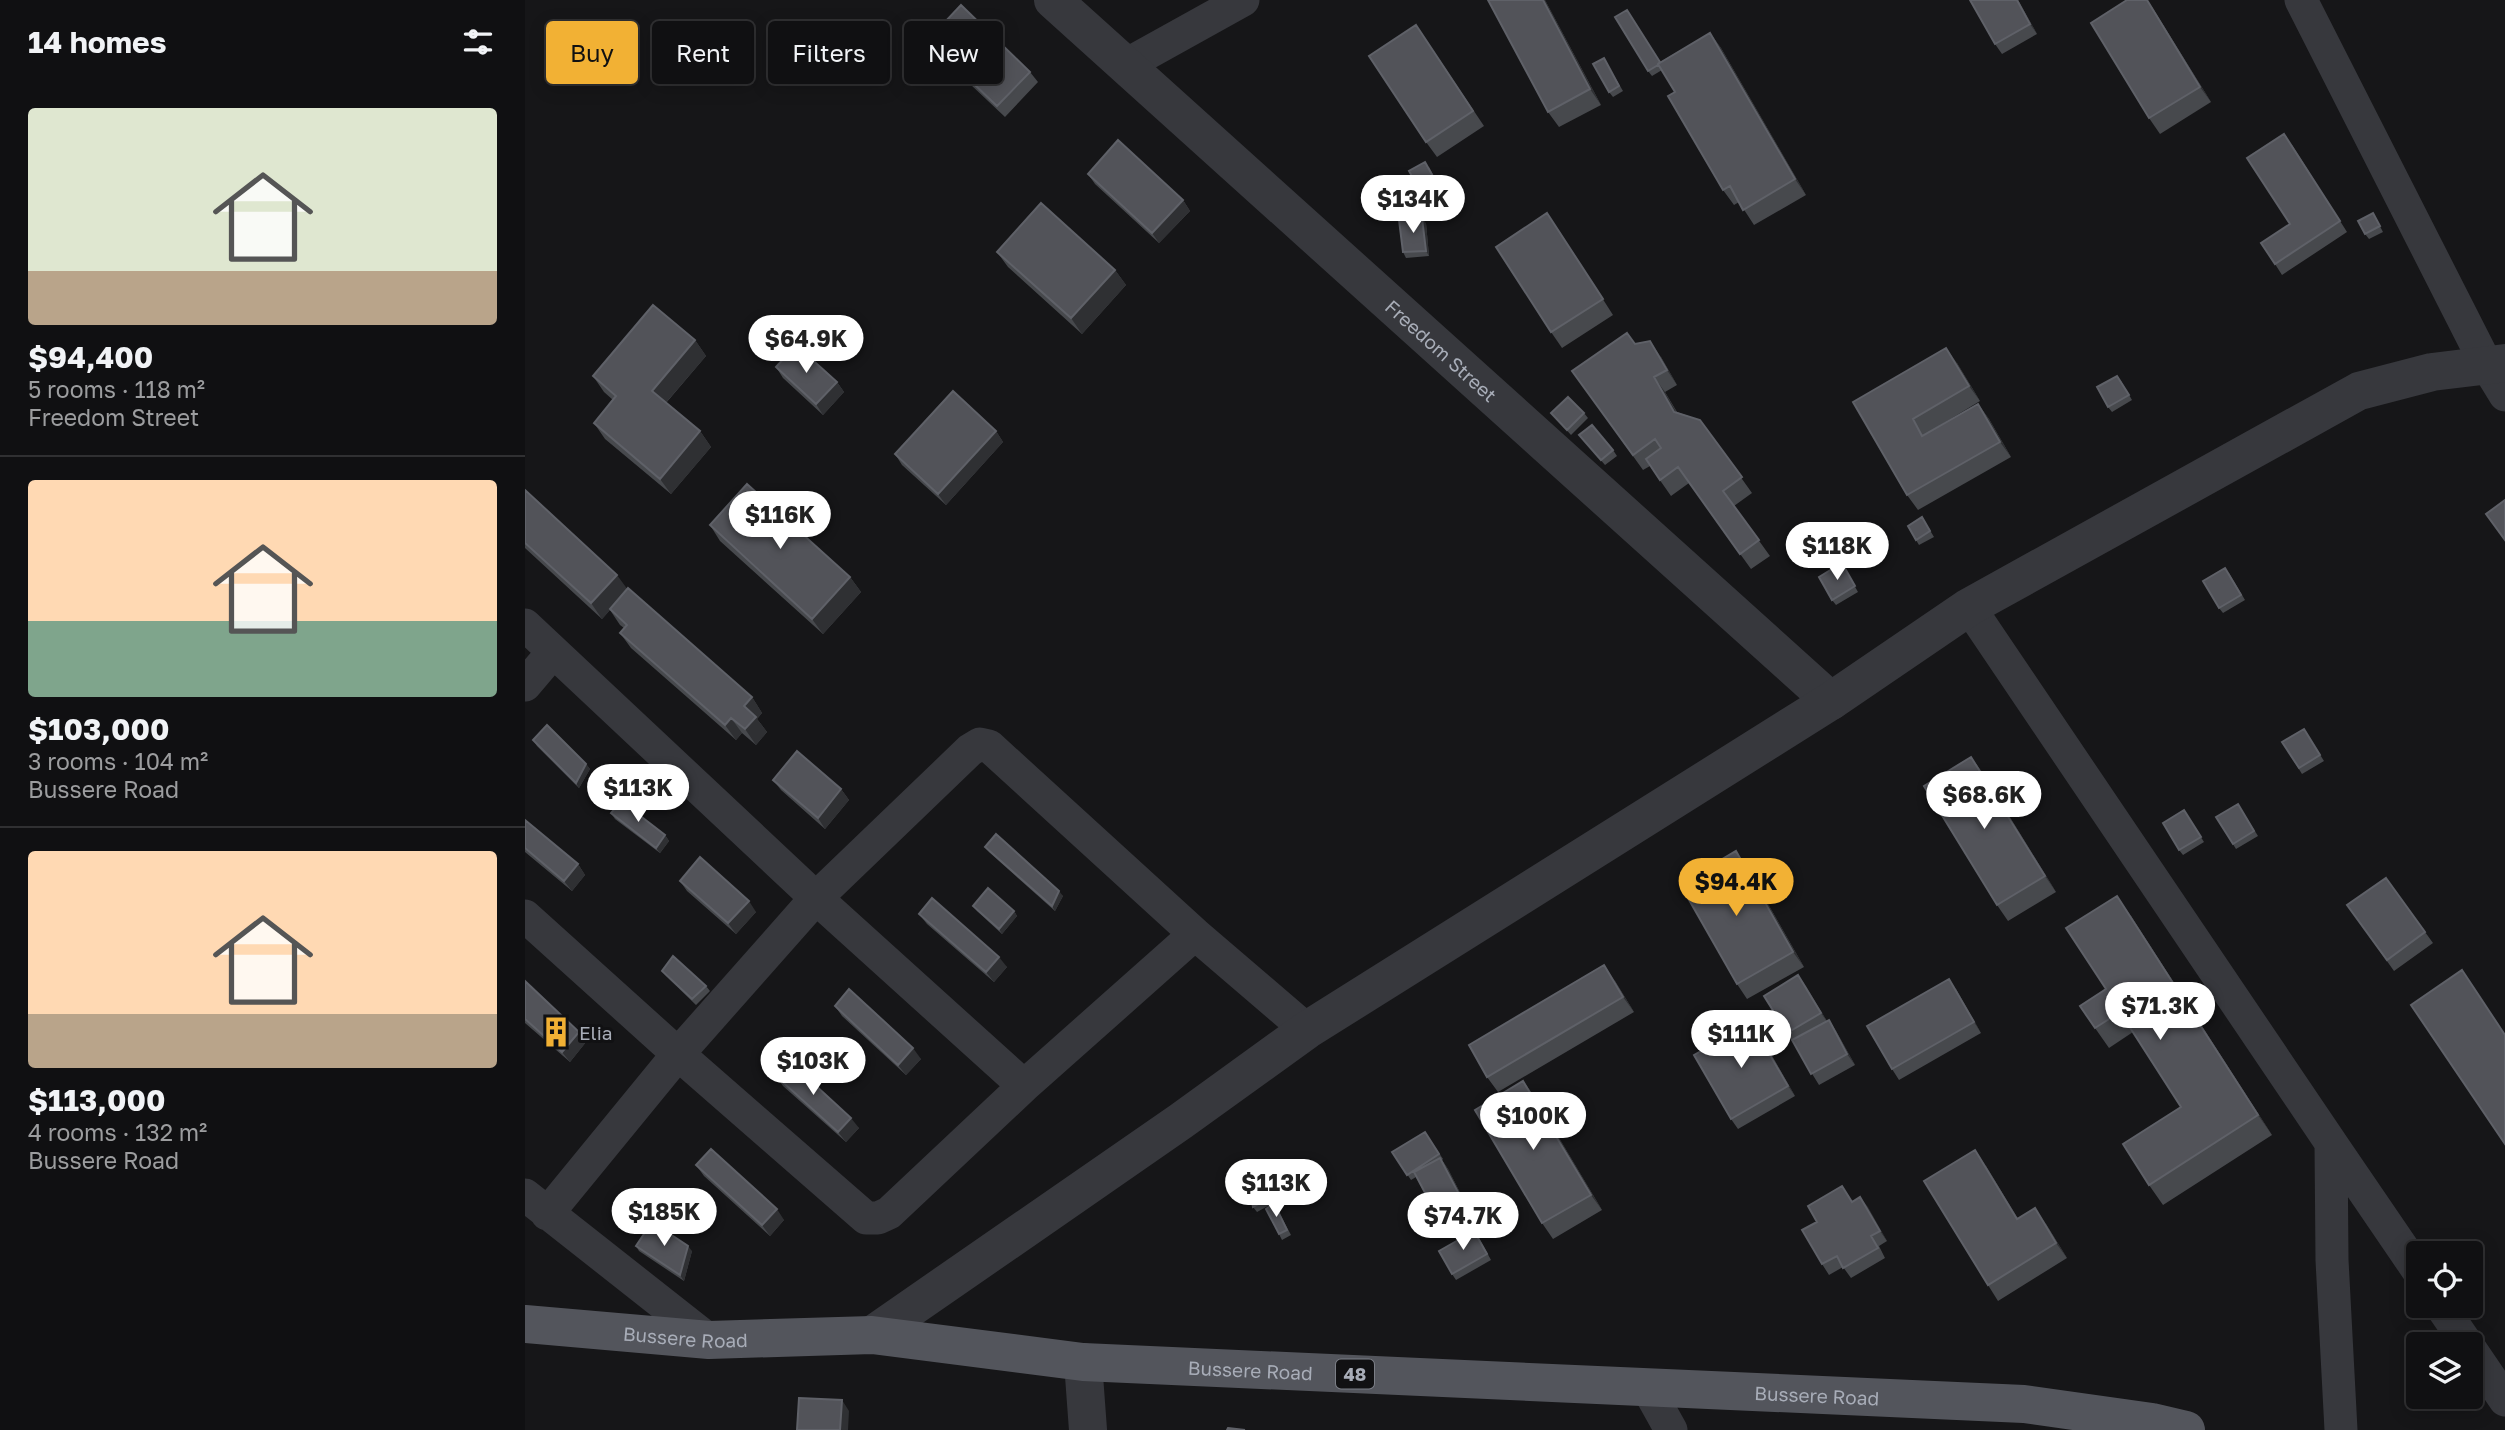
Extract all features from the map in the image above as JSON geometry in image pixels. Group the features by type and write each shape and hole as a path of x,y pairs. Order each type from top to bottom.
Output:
{"main road":[{"name":"Bussere Road","path":"525,1324 709,1340 871,1335 1083,1362 2024,1404 2159,1427"}],"street":[{"name":"Freedom Street","path":"1053,0 1831,701"},
{"path":"1126,65 1243,0"},
{"path":"871,1335 1181,1121 1307,1030 1831,701 1969,607 2359,391 2432,372 2499,374 2301,0"},
{"path":"1969,607 2406,1253"},
{"path":"525,625 816,898 1024,1086"},
{"path":"525,685 554,652"},
{"path":"709,1340 536,1204 678,1054 816,898 970,750 980,744 989,746 1195,934 1307,1030"},
{"path":"525,916 678,1054 866,1217 878,1218 889,1213 1024,1086 1195,934"},
{"path":"2331,1143 2332,1260 2341,1430"},
{"path":"1083,1362 1088,1430"},
{"path":"2483,1368 2505,1400"},
{"path":"1647,1388 1671,1430"}],"building":[{"path":"1488,0 1543,0 1590,89 1548,112"},
{"path":"1970,0 2017,0 2030,24 1995,44"},
{"path":"2127,0 2147,0 2200,87 2149,118 2091,23"},
{"path":"961,5 977,21 946,21"},
{"path":"1627,10 1660,62 1648,71 1615,17"},
{"path":"1416,25 1473,111 1426,142 1369,56"},
{"path":"1710,33 1795,179 1743,210 1730,186 1723,190 1668,96 1675,92 1658,64"},
{"path":"1003,46 1030,72 997,106 974,84 1003,84"},
{"path":"1604,58 1619,86 1609,92 1593,64"},
{"path":"2284,134 2340,221 2275,264 2261,243 2290,224 2247,158"},
{"path":"1118,140 1183,200 1152,233 1088,174"},
{"path":"1425,162 1440,189 1424,198 1409,171"},
{"path":"1041,203 1115,270 1071,318 997,252"},
{"path":"1547,213 1603,299 1551,332 1496,247"},
{"path":"2373,213 2380,226 2365,234 2358,221"},
{"path":"1422,218 1426,251 1403,252 1399,220"},
{"path":"653,305 695,340 652,391 700,431 660,479 594,423 616,396 593,376"},
{"path":"1627,333 1635,344 1650,341 1667,370 1654,377 1674,412 1700,420 1742,477 1723,491 1759,540 1740,554 1678,467 1660,480 1646,459 1661,448 1655,439 1633,455 1572,371"},
{"path":"796,345 837,382 816,404 776,367"},
{"path":"1946,348 1969,386 1913,419 1922,436 1978,404 2000,442 1907,495 1853,402"},
{"path":"2117,376 2129,395 2108,407 2097,387"},
{"path":"953,391 996,431 938,494 895,454"},
{"path":"1568,397 1584,413 1567,430 1551,413"},
{"path":"1592,425 1613,450 1601,460 1579,435"},
{"path":"747,484 850,577 812,619 710,525"},
{"path":"525,490 617,575 591,603 525,543"},
{"path":"2505,500 2505,540 2486,514"},
{"path":"1922,517 1930,531 1916,540 1908,526"},
{"path":"1842,563 1855,586 1832,600 1819,577"},
{"path":"2225,568 2241,595 2219,608 2203,581"},
{"path":"628,588 752,697 744,706 756,717 745,729 731,718 725,725 620,633 627,625 610,609"},
{"path":"547,725 586,764 576,783 533,740"},
{"path":"2304,729 2320,755 2299,768 2282,742"},
{"path":"797,751 841,789 818,818 773,780"},
{"path":"1971,757 2045,876 1997,905 1924,786"},
{"path":"621,801 665,835 656,848 611,813"},
{"path":"2238,804 2254,831 2233,844 2216,817"},
{"path":"2184,810 2201,837 2179,850 2163,823"},
{"path":"525,820 578,864 564,881 525,848"},
{"path":"996,834 1059,891 1052,906 985,847"},
{"path":"1736,851 1793,952 1737,984 1680,884"},
{"path":"700,857 749,901 728,923 680,881"},
{"path":"2386,878 2425,932 2387,960 2347,905"},
{"path":"988,888 1014,911 999,929 973,906"},
{"path":"2117,896 2258,1115 2149,1185 2123,1144 2181,1107 2120,1012 2095,1028 2080,1006 2106,989 2066,928"},
{"path":"932,898 999,957 986,972 919,914"},
{"path":"673,956 706,986 692,999 662,971"},
{"path":"1604,965 1623,997 1487,1077 1469,1045"},
{"path":"2462,970 2505,1035 2505,1144 2411,1005"},
{"path":"1798,975 1821,1013 1787,1033 1764,996"},
{"path":"1949,979 1974,1022 1892,1069 1867,1026"},
{"name":"Elia","path":"525,981 579,1032 562,1052 525,1019"},
{"path":"849,989 913,1048 898,1065 835,1006"},
{"path":"1829,1020 1847,1054 1811,1074 1792,1040"},
{"path":"1751,1022 1788,1086 1731,1119 1694,1055"},
{"path":"789,1061 851,1118 838,1132 776,1076"},
{"path":"1523,1081 1591,1195 1542,1223 1475,1110"},
{"path":"1425,1132 1439,1154 1407,1175 1392,1152"},
{"path":"711,1149 777,1209 762,1225 696,1165"},
{"path":"1975,1150 2017,1219 2035,1208 2056,1243 1988,1285 1924,1181"},
{"path":"1440,1158 1469,1213 1443,1227 1414,1172"},
{"path":"1842,1186 1852,1202 1860,1197 1880,1231 1871,1236 1878,1248 1843,1268 1837,1256 1822,1264 1802,1230 1817,1222 1808,1206"},
{"path":"1266,1188 1273,1196 1253,1207 1251,1197"},
{"path":"1274,1203 1287,1230 1279,1234 1266,1209"},
{"path":"652,1222 688,1246 680,1275 636,1246"},
{"path":"1474,1231 1487,1254 1452,1274 1439,1251"},
{"path":"799,1398 842,1400 840,1430 797,1430"}],"place":[{"name":"Elia","path":"556,1032"}]}
